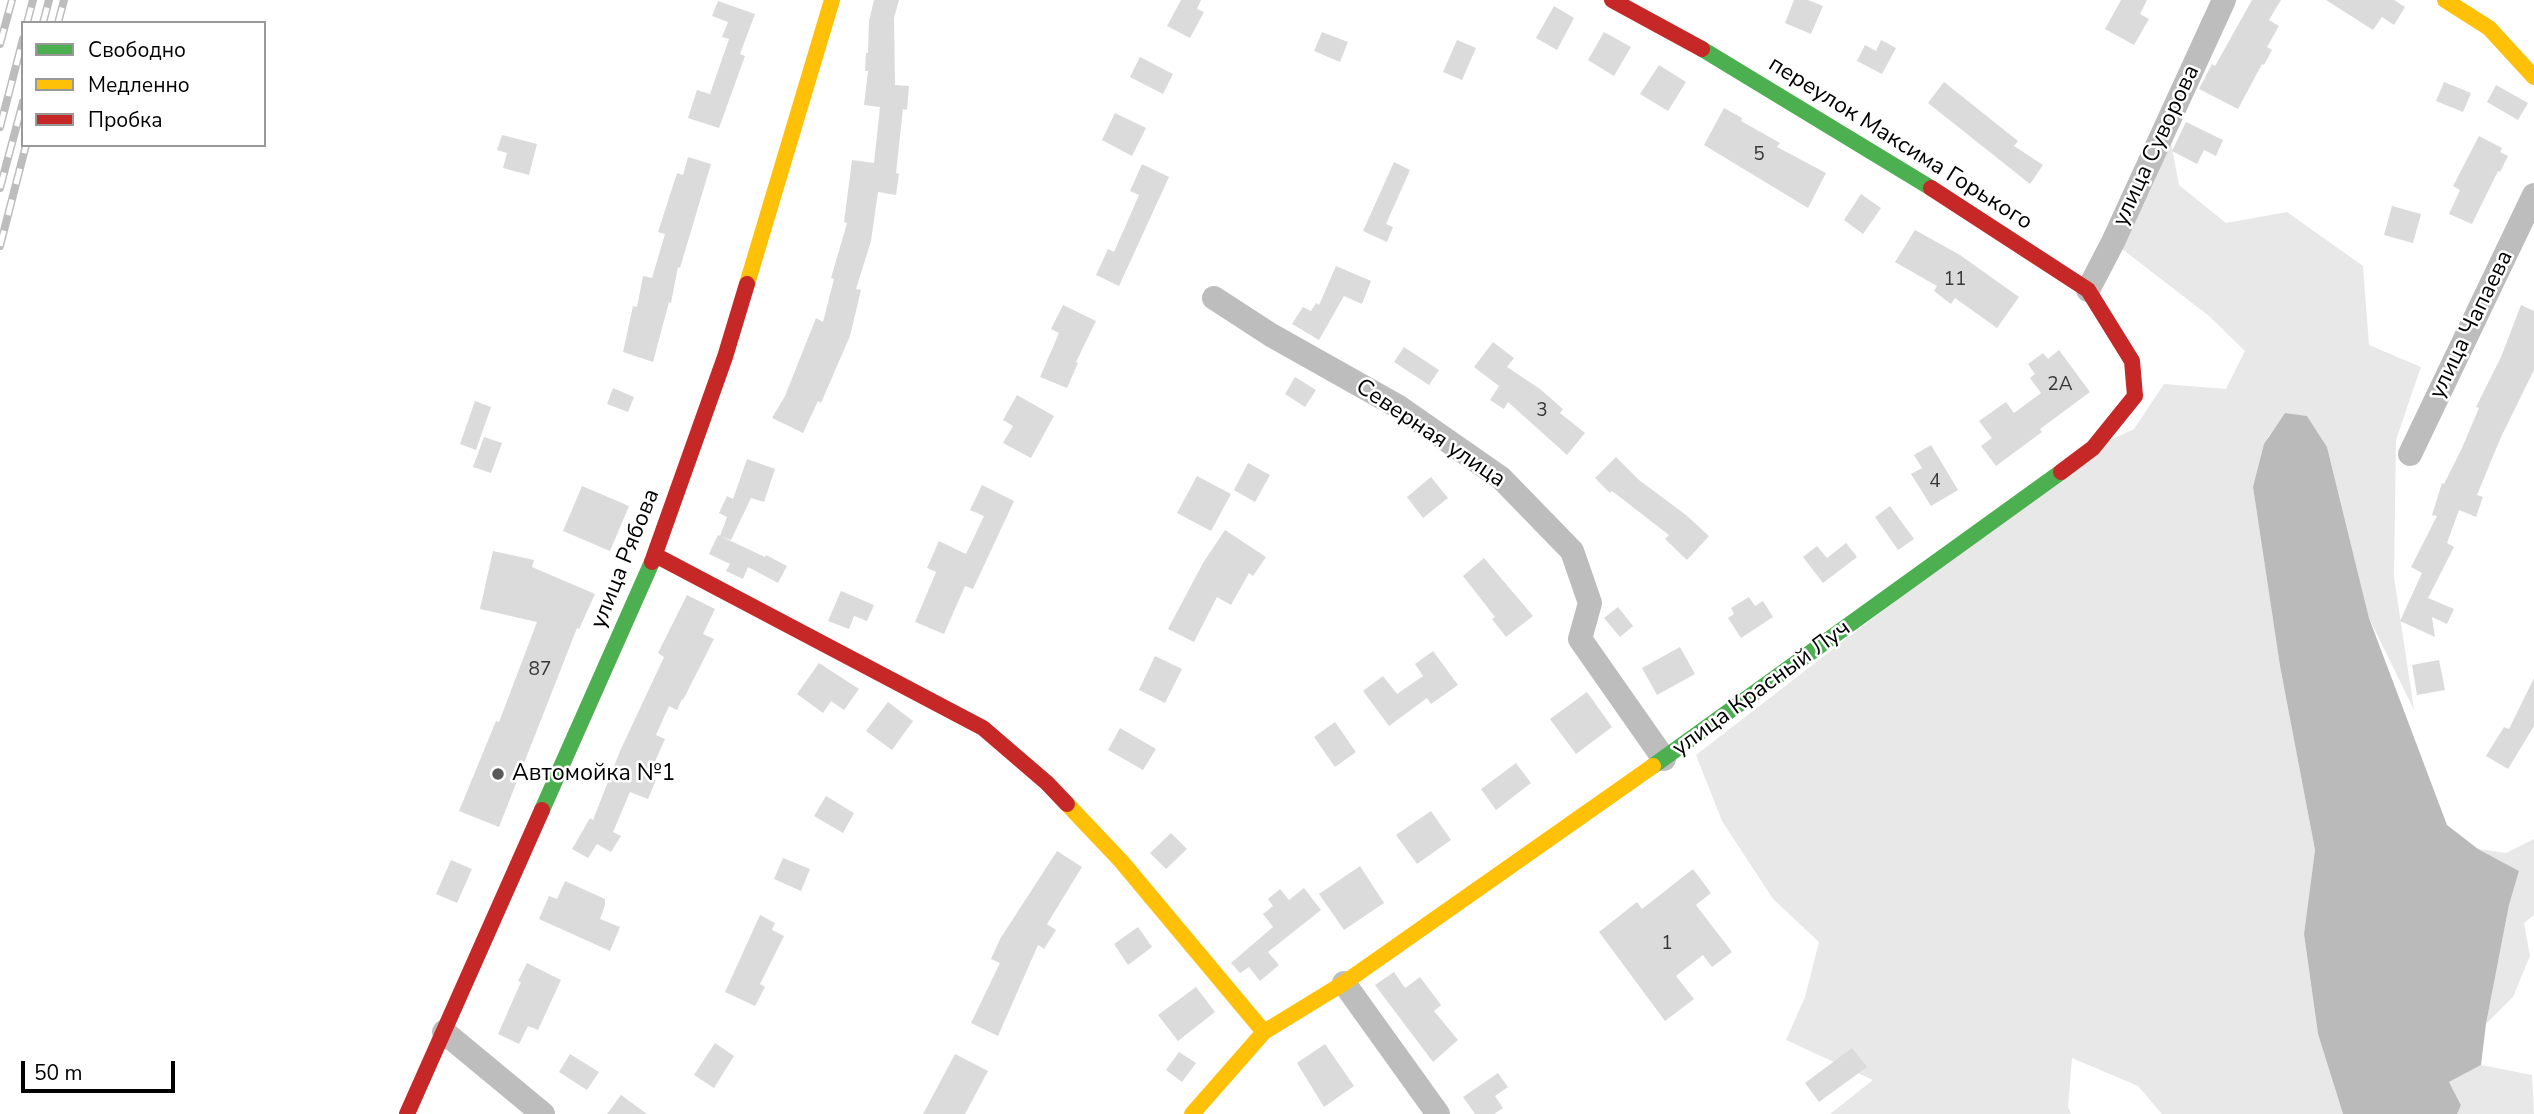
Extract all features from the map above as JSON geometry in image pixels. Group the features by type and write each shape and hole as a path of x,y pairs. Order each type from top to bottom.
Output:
{"street":[{"name":"улица Рябова","path":"407,1114 655,555 725,357 832,0"},
{"name":"переулок Максима Горького","path":"1612,0 1707,52 1979,217 2088,290 2132,361"},
{"name":"улица Суворова","path":"2088,290 2224,0"},
{"path":"2445,0 2489,28 2534,77"},
{"name":"улица Чапаева","path":"2410,454 2534,195"},
{"name":"Северная улица","path":"1214,298 1271,335 1399,407 1510,487 1572,551 1590,603 1580,639 1664,759"},
{"name":"улица Красный Луч","path":"1192,1114 1264,1032 1344,983 1664,759 2093,448 2135,396 2132,361"},
{"path":"655,555 983,728 1047,783 1121,861 1264,1032"},
{"path":"1344,983 1438,1114"},
{"path":"444,1032 543,1114"}],"shaded area":[{"path":"2167,122 2179,185 2226,223 2287,212 2363,266 2369,345 2421,367 2396,440 2394,577 2414,710 2369,618 2327,447 2307,416 2285,414 2268,437 2253,487 2280,666 2315,850 2304,934 2318,1034 2343,1114 2162,1114 2138,1086 2072,1058 2068,1107 2071,1114 1830,1114 1873,1080 1786,1040 1805,997 1819,942 1773,899 1722,821 1696,755 2093,448 2134,429 2164,384 2226,389 2245,351 2209,316 2113,242"},
{"path":"2285,413 2307,416 2327,447 2369,618 2447,825 2478,849 2519,871 2509,905 2486,1024 2481,1065 2449,1082 2461,1105 2457,1114 2343,1114 2318,1034 2304,934 2315,850 2280,666 2253,487 2264,444"},
{"path":"2534,839 2534,915 2524,923 2530,956 2513,997 2486,1024 2509,905 2519,871 2478,849 2506,853"},
{"path":"2481,1065 2532,1075 2534,1114 2457,1114 2461,1104 2449,1082"}],"building":[{"path":"874,0 899,0 894,18 895,85 909,86 907,110 903,109 896,195 878,192 871,241 856,289 861,290 850,336 821,403 818,401 803,433 772,418 785,396 816,318 823,322 834,279 831,278 847,223 844,222 852,160 874,163 880,107 864,105 869,21"},
{"path":"1181,0 1201,0 1197,9 1204,12 1190,38 1167,26"},
{"path":"1794,0 1808,0 1823,6 1811,34 1785,23"},
{"path":"2121,0 2147,0 2140,14 2149,19 2134,45 2105,29"},
{"path":"2252,0 2281,0 2269,20 2279,26 2267,47 2272,50 2238,109 2199,89"},
{"path":"2326,0 2394,0 2405,7 2394,25 2382,17 2373,30"},
{"path":"718,1 755,14 740,54 745,56 719,128 688,118 697,90 710,94 729,39 722,37 728,22 712,16"},
{"path":"1554,6 1574,18 1557,50 1536,38"},
{"path":"1322,32 1348,42 1340,62 1314,51"},
{"path":"1604,32 1631,47 1614,76 1588,60"},
{"path":"1457,40 1476,48 1462,80 1443,72"},
{"path":"1881,40 1896,48 1882,74 1857,61 1865,45 1876,51"},
{"path":"1140,57 1173,74 1163,94 1130,77"},
{"path":"1659,65 1686,82 1668,111 1640,94"},
{"path":"1944,82 2018,141 2014,146 2043,165 2030,184 1928,103"},
{"path":"2444,82 2471,93 2463,112 2436,101"},
{"path":"2496,85 2528,103 2518,120 2487,102"},
{"path":"1724,108 1780,143 1777,147 1826,173 1808,208 1704,145"},
{"path":"1115,113 1146,128 1132,156 1102,140"},
{"path":"2186,122 2223,140 2216,156 2204,150 2197,164 2172,151"},
{"path":"502,135 537,144 529,175 503,168 507,153 497,150"},
{"path":"2479,136 2502,148 2500,152 2508,156 2472,224 2449,214 2460,190 2453,186"},
{"path":"688,157 711,164 680,268 678,267 671,303 669,302 653,362 623,352 643,276 652,278 665,234 658,232 677,173 683,175"},
{"path":"1394,162 1410,170 1386,224 1393,227 1387,242 1363,231"},
{"path":"1142,164 1169,177 1119,286 1096,275 1108,249 1114,252 1139,195 1130,191"},
{"path":"1861,194 1881,208 1863,234 1844,220"},
{"path":"2392,206 2421,214 2413,243 2384,235"},
{"path":"1915,230 1960,255 2019,297 1997,328 1955,298 1951,304 1934,291 1937,286 1895,262"},
{"path":"1336,266 1371,281 1362,304 1344,296 1319,340 1292,324 1303,307 1311,311 1316,303 1319,305"},
{"path":"1063,305 1096,321 1067,388 1040,377 1059,333 1051,329"},
{"path":"2521,305 2534,311 2534,370 2501,437 2477,495 2483,497 2476,517 2459,510 2447,543 2454,547 2428,598 2454,609 2447,624 2432,617 2435,637 2400,621 2422,573 2411,567 2437,516 2432,515 2442,483 2444,484 2462,448 2479,408 2476,407 2501,357"},
{"path":"1493,342 1514,358 1507,367 1540,389 1563,409 1560,413 1585,433 1567,455 1508,402 1504,409 1490,400 1499,386 1474,367"},
{"path":"1404,347 1439,370 1429,385 1394,362"},
{"path":"2059,350 2090,392 1996,466 1981,446 1992,438 1979,421 2006,402 2014,413 2041,393 2030,378 2035,374 2028,364 2043,353 2048,359"},
{"path":"1295,377 1316,390 1305,407 1285,394"},
{"path":"613,388 634,397 628,412 607,404"},
{"path":"1017,395 1054,416 1031,458 1003,443 1013,426 1003,420"},
{"path":"475,401 491,407 476,450 460,444"},
{"path":"484,437 502,443 491,473 473,467"},
{"path":"1931,445 1958,490 1931,506 1911,474 1922,468 1914,455"},
{"path":"1616,457 1639,480 1709,536 1687,560 1665,539 1669,535 1612,491 1610,493 1595,478"},
{"path":"747,459 775,469 764,502 751,498 731,540 720,536 727,517 719,513 727,496 733,499"},
{"path":"1248,463 1270,475 1255,502 1234,490"},
{"path":"1197,476 1231,494 1211,531 1177,513"},
{"path":"1431,477 1448,498 1423,518 1407,497"},
{"path":"982,485 1014,501 973,589 965,586 944,634 915,622 936,572 927,568 939,541 966,554 984,516 970,510"},
{"path":"582,486 629,506 610,551 563,531"},
{"path":"1890,506 1914,539 1898,550 1875,517"},
{"path":"1225,530 1266,557 1253,576 1249,573 1231,605 1217,597 1194,642 1168,629 1203,563"},
{"path":"718,535 787,566 778,583 748,567 743,579 726,571 730,564 709,554"},
{"path":"1846,543 1857,557 1823,583 1803,557 1817,546 1827,558"},
{"path":"493,551 534,560 532,567 595,594 579,629 577,628 499,827 459,811 496,721 499,722 537,622 480,609"},
{"path":"1484,558 1533,616 1506,637 1492,619 1495,617 1463,576"},
{"path":"841,591 874,605 867,621 854,616 849,629 828,621"},
{"path":"687,595 715,609 703,634 714,639 677,710 669,706 656,735 665,739 648,777 656,780 648,799 630,792 613,832 621,836 611,852 597,844 588,858 572,849 590,818 593,820 620,751 664,657 658,653"},
{"path":"1749,597 1755,606 1763,601 1773,617 1741,638 1728,618 1734,614 1731,608"},
{"path":"1618,607 1633,626 1620,637 1604,618"},
{"path":"1680,647 1695,674 1657,695 1642,668"},
{"path":"1433,651 1458,685 1431,704 1427,698 1389,726 1363,691 1383,676 1397,694 1423,676 1415,664"},
{"path":"1155,656 1182,669 1165,703 1139,690"},
{"path":"2439,660 2445,690 2417,695 2412,665"},
{"path":"819,663 859,689 844,710 831,701 823,713 797,694"},
{"path":"2534,678 2534,726 2508,769 2486,756 2504,727 2509,729"},
{"path":"1587,692 1612,727 1576,754 1550,719"},
{"path":"888,702 913,721 892,750 866,731"},
{"path":"1335,722 1356,752 1335,767 1314,737"},
{"path":"1120,728 1156,749 1143,770 1108,750"},
{"path":"1516,763 1531,783 1496,810 1481,789"},
{"path":"826,796 854,813 843,833 814,816"},
{"path":"1431,811 1451,840 1417,864 1396,835"},
{"path":"1171,833 1187,849 1166,869 1150,853"},
{"path":"1057,851 1082,867 1047,924 1056,930 1044,949 1038,945 998,1036 971,1023 1000,963 991,959 1000,939"},
{"path":"783,858 810,869 801,891 774,879"},
{"path":"451,860 472,869 457,903 436,894"},
{"path":"1360,866 1384,903 1344,930 1319,894"},
{"path":"1693,869 1711,893 1696,905 1732,952 1712,967 1703,955 1676,976 1694,999 1665,1021 1599,932 1637,902 1642,909"},
{"path":"565,881 605,899 600,919 620,927 610,951 539,919 549,896 557,899"},
{"path":"1304,888 1321,910 1268,952 1279,965 1260,981 1249,967 1240,973 1231,963 1273,927 1263,914 1273,906 1268,899 1280,889 1289,900"},
{"path":"760,915 775,923 772,930 784,936 760,984 765,987 755,1006 725,992"},
{"path":"1138,927 1152,947 1128,965 1114,944"},
{"path":"527,963 561,980 538,1030 528,1026 519,1044 498,1034"},
{"path":"1394,972 1405,988 1420,977 1441,1005 1434,1011 1458,1040 1433,1062 1375,985"},
{"path":"1196,987 1215,1012 1178,1041 1158,1015"},
{"path":"715,1043 734,1056 714,1088 694,1075"},
{"path":"1325,1044 1354,1086 1324,1107 1297,1063"},
{"path":"1852,1048 1867,1067 1819,1102 1805,1083"},
{"path":"1179,1052 1196,1063 1182,1082 1166,1070"},
{"path":"570,1054 599,1072 587,1090 559,1072"},
{"path":"955,1054 988,1071 965,1114 923,1114"},
{"path":"1498,1073 1508,1087 1495,1096 1503,1108 1494,1114 1475,1114 1463,1097"},
{"path":"621,1095 647,1114 607,1114"}],"railway":[{"path":"0,44 12,0"},
{"path":"28,21 33,0"},
{"path":"44,21 49,0"},
{"path":"59,21 64,0"},
{"path":"0,127 21,47"},
{"path":"0,188 21,109"},
{"path":"0,246 25,147"}],"traffic: fast":[{"path":"1702,49 1931,188"},
{"path":"1653,766 2061,472"},
{"path":"542,810 652,562"}],"traffic: slow":[{"path":"747,284 832,0"},
{"path":"2445,0 2489,28 2534,77"},
{"path":"1192,1114 1264,1032 1344,983 1653,766"},
{"path":"1067,804 1121,861 1264,1032"}],"traffic: jam":[{"path":"1612,0 1702,49"},
{"path":"1931,188 2088,290 2132,361 2135,396 2093,448 2061,472"},
{"path":"652,562 725,357 747,284"},
{"path":"655,555 983,728 1047,783 1067,804"},
{"path":"407,1114 542,810"}],"place":[{"name":"Автомойка №1","path":"498,774"}]}
